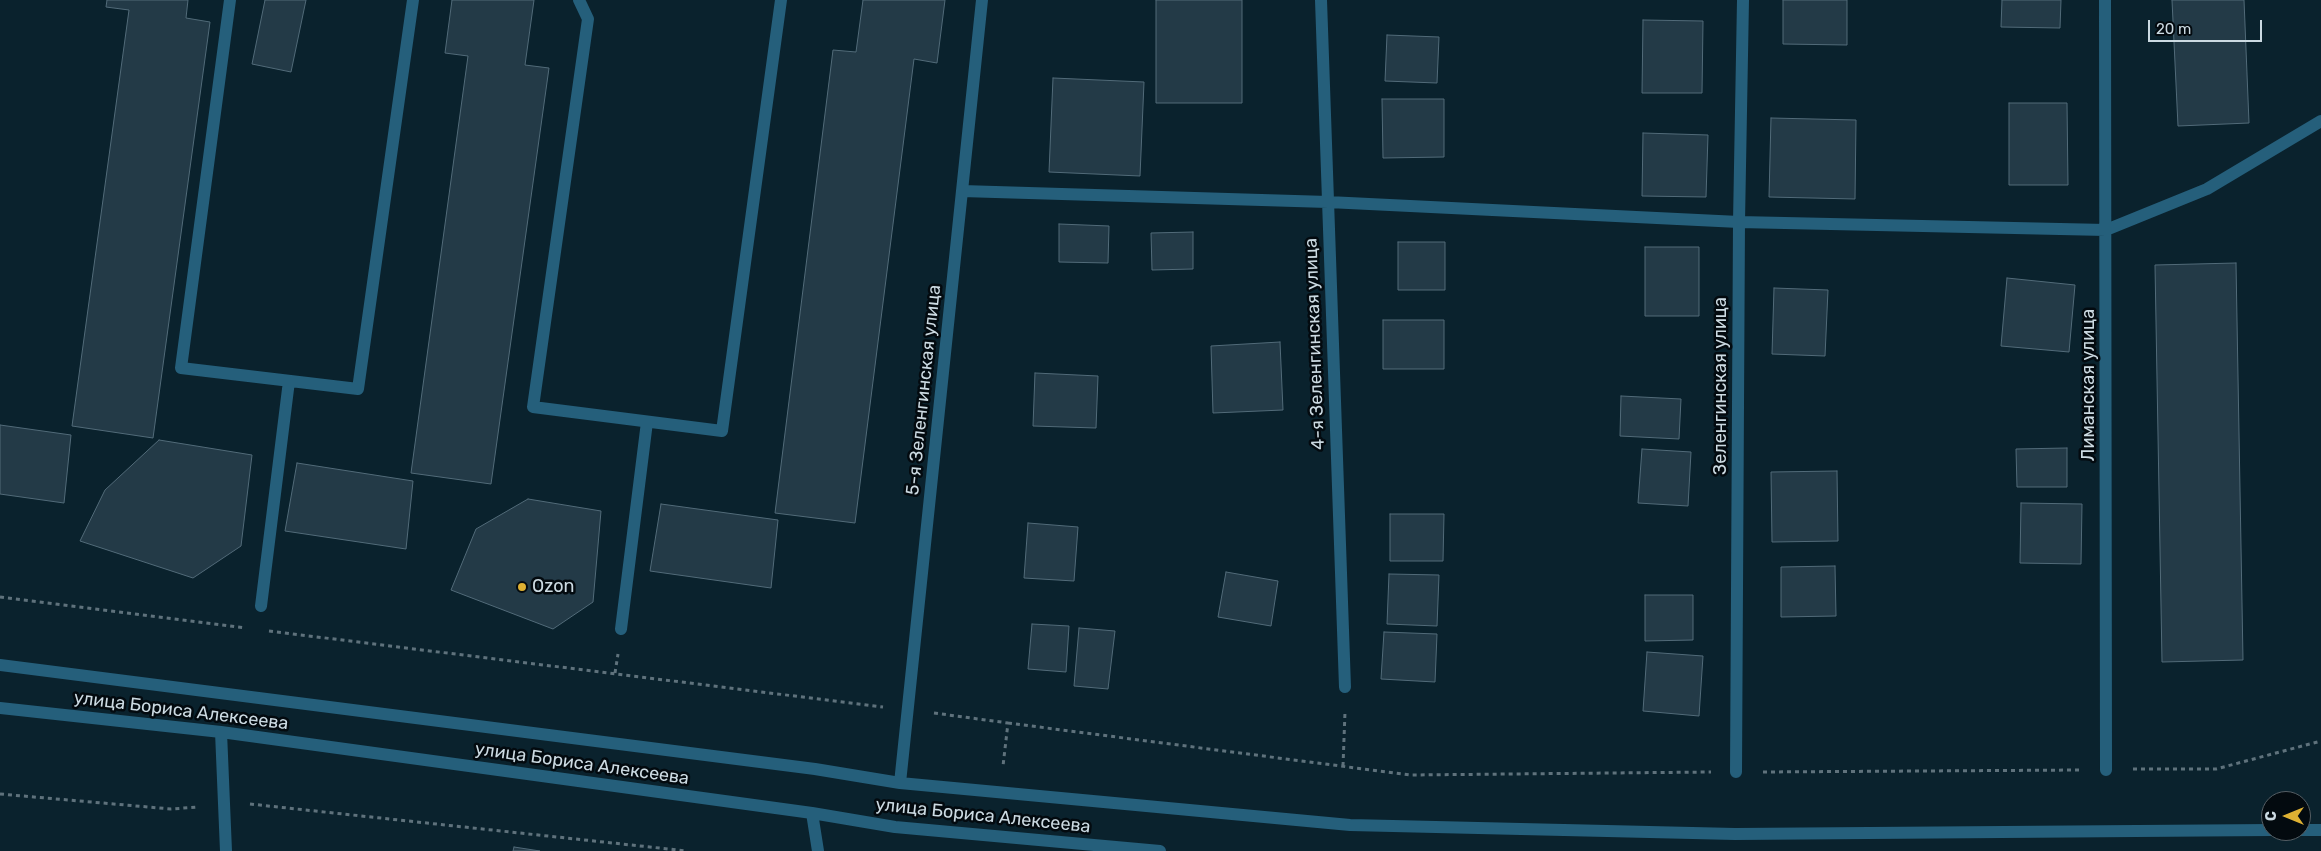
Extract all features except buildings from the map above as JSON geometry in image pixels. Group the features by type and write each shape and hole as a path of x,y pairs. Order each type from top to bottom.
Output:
{"street":[{"path":"230,0 181,368 358,390 413,0"},
{"path":"579,0 588,19 533,407 722,431 781,0"},
{"name":"5-я Зеленгинская улица","path":"900,783 982,0"},
{"name":"4-я Зеленгинская улица","path":"1321,0 1345,687"},
{"name":"Зеленгинская улица","path":"1736,772 1739,222 1743,0"},
{"name":"Лиманская улица","path":"2105,0 2106,770"},
{"path":"962,191 1328,202 1739,222 2106,230 2207,189 2321,121"},
{"path":"261,606 289,381"},
{"path":"621,628 647,422"},
{"path":"0,665 815,769 900,783 1350,825 1735,834 2261,830"},
{"name":"улица Бориса Алексеева","path":"0,708 221,732 812,813 895,827 1160,851"},
{"path":"221,732 226,851"},
{"path":"812,813 818,851"}],"path":[{"path":"0,597 249,628"},
{"path":"268,631 908,710 1410,775 2216,769 2321,742"},
{"path":"1343,766 1345,687"},
{"path":"1000,792 1008,723"},
{"path":"0,794 171,809 245,804 687,851"}],"place":[{"name":"Ozon","path":"522,587"}]}
